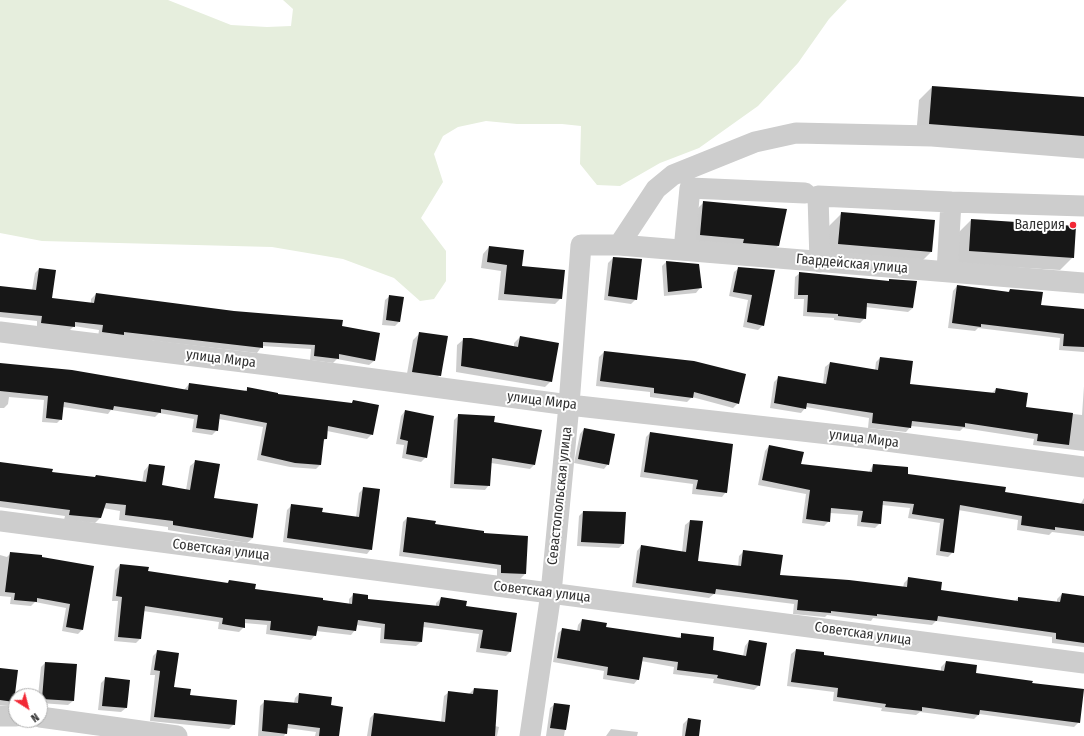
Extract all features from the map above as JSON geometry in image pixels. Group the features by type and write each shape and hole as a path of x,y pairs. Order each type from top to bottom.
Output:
{"street":[{"path":"619,245 656,189 673,175 755,142 796,133 932,136 1084,148"},
{"path":"684,250 690,188 805,193"},
{"path":"820,262 818,196 1084,206"},
{"path":"947,272 951,202"},
{"name":"Севастопольская улица","path":"530,736 551,593 570,405 581,245 619,245"},
{"name":"Гвардейская улица","path":"619,245 1084,283"},
{"name":"улица Мира","path":"0,332 276,366 570,405 856,437 1084,467"},
{"name":"Советская улица","path":"0,521 1084,663"},
{"path":"48,718 177,736"}],"green space":[{"path":"0,0 168,0 231,25 267,27 291,26 293,9 283,0 847,0 829,19 798,63 758,106 699,148 660,163 620,186 597,185 580,164 581,126 562,124 517,124 486,121 458,127 443,136 434,154 443,182 421,218 446,251 446,281 434,299 420,301 394,278 343,259 272,247 42,241 0,233"}],"building":[{"path":"932,86 1084,97 1084,136 929,124"},
{"path":"703,201 787,209 779,246 743,243 744,239 700,235"},
{"path":"841,212 935,220 932,252 838,244"},
{"path":"971,219 1076,226 1074,258 969,251"},
{"path":"489,246 524,250 522,266 565,270 562,299 504,294 507,265 487,262"},
{"path":"613,257 642,259 637,300 608,296"},
{"path":"666,261 699,264 702,288 668,292"},
{"path":"738,267 775,270 764,326 747,322 752,295 733,292"},
{"path":"39,268 56,270 52,298 94,303 96,293 234,311 343,320 342,326 380,333 375,361 339,354 339,359 314,356 315,345 263,342 263,348 124,332 124,335 102,332 103,325 75,322 75,327 41,323 42,316 0,312 0,286 36,290"},
{"path":"799,272 889,281 889,279 917,281 913,308 867,303 866,319 838,316 838,314 807,312 808,295 798,295"},
{"path":"957,285 1009,292 1010,289 1043,292 1041,305 1084,309 1084,347 1063,346 1064,334 981,324 981,327 952,323"},
{"path":"389,295 404,297 400,322 386,320"},
{"path":"419,332 448,336 441,376 412,372"},
{"path":"520,336 559,343 552,382 461,366 463,338 471,338 518,347"},
{"path":"604,351 694,361 746,374 739,404 694,392 693,398 654,393 654,388 600,381"},
{"path":"880,357 913,361 910,384 995,393 996,388 1028,393 1026,407 1073,413 1069,445 1037,441 1038,434 965,423 965,427 912,421 911,428 872,423 873,413 807,403 806,409 774,403 778,376 826,384 830,362 878,370"},
{"path":"0,363 72,370 188,390 189,383 247,391 247,387 278,394 352,403 353,400 379,405 373,435 328,426 327,439 324,439 321,465 295,463 261,455 267,423 220,414 218,431 196,428 198,415 161,409 161,413 114,406 113,410 64,402 62,420 46,418 48,396 0,391"},
{"path":"405,410 434,416 427,458 406,454 408,441 400,439"},
{"path":"458,414 495,416 494,422 542,430 535,465 492,458 490,486 454,484"},
{"path":"584,428 615,434 609,465 578,459"},
{"path":"650,432 733,444 727,493 696,489 698,480 644,472"},
{"path":"769,445 804,452 801,464 872,472 873,464 908,467 908,474 1006,487 1005,492 1084,504 1084,531 1055,527 1055,530 1021,525 1022,516 960,505 954,553 940,551 944,519 912,514 914,504 883,501 881,524 861,522 863,511 831,508 830,522 806,519 810,490 762,480"},
{"path":"195,460 220,464 214,498 258,504 253,538 173,525 173,521 125,515 126,505 106,503 101,518 69,515 70,510 0,501 0,462 53,469 52,472 95,477 96,475 146,482 149,464 165,466 162,485 190,490"},
{"path":"363,487 380,489 372,550 287,538 291,504 323,508 322,512 359,517"},
{"path":"583,511 626,512 624,544 581,542"},
{"path":"407,517 436,521 435,524 484,531 484,533 528,536 526,574 501,573 501,565 403,552"},
{"path":"690,520 703,521 698,561 741,566 743,550 783,555 780,575 849,580 907,587 908,577 942,582 941,590 1018,601 1018,597 1060,602 1062,593 1084,596 1084,643 1056,639 1056,633 938,616 937,621 877,614 877,616 831,611 831,613 797,610 798,600 716,589 715,594 636,583 641,545 686,552"},
{"path":"10,552 42,555 42,557 94,566 83,630 66,627 70,604 37,598 37,602 14,600 15,593 5,592"},
{"path":"120,564 149,567 148,571 228,583 229,580 256,584 255,589 323,598 323,600 352,604 353,593 368,595 368,599 439,606 441,597 467,601 466,606 517,613 511,652 480,648 483,630 424,622 422,642 384,639 385,624 358,620 356,631 318,626 316,636 270,630 271,621 245,619 245,628 222,624 223,618 145,606 141,639 118,637 122,597 116,596"},
{"path":"582,619 607,623 606,627 681,638 681,633 714,637 713,650 746,656 749,640 767,643 760,686 717,678 718,675 677,670 678,662 643,657 639,680 607,675 608,667 557,658 562,628 580,631"},
{"path":"796,649 824,652 824,655 944,671 946,661 977,665 976,673 1033,681 1032,683 1084,689 1080,723 980,710 979,715 922,707 922,711 885,707 886,704 837,697 838,688 791,682"},
{"path":"157,650 179,653 174,687 191,689 190,695 237,700 235,725 154,717 160,671 154,670"},
{"path":"45,662 77,664 74,701 48,699 48,688 43,688"},
{"path":"0,668 18,670 16,688 8,688 8,701 0,700"},
{"path":"105,677 130,680 127,708 102,706"},
{"path":"474,688 498,690 495,736 371,736 374,713 445,722 448,691 473,694"},
{"path":"299,693 332,697 331,705 343,707 339,736 319,736 320,728 288,724 287,734 262,731 264,700 298,703"},
{"path":"554,703 570,705 566,730 550,728"},
{"path":"688,718 701,720 699,736 685,736"}],"place":[{"name":"Валерия","path":"1073,225"}]}
